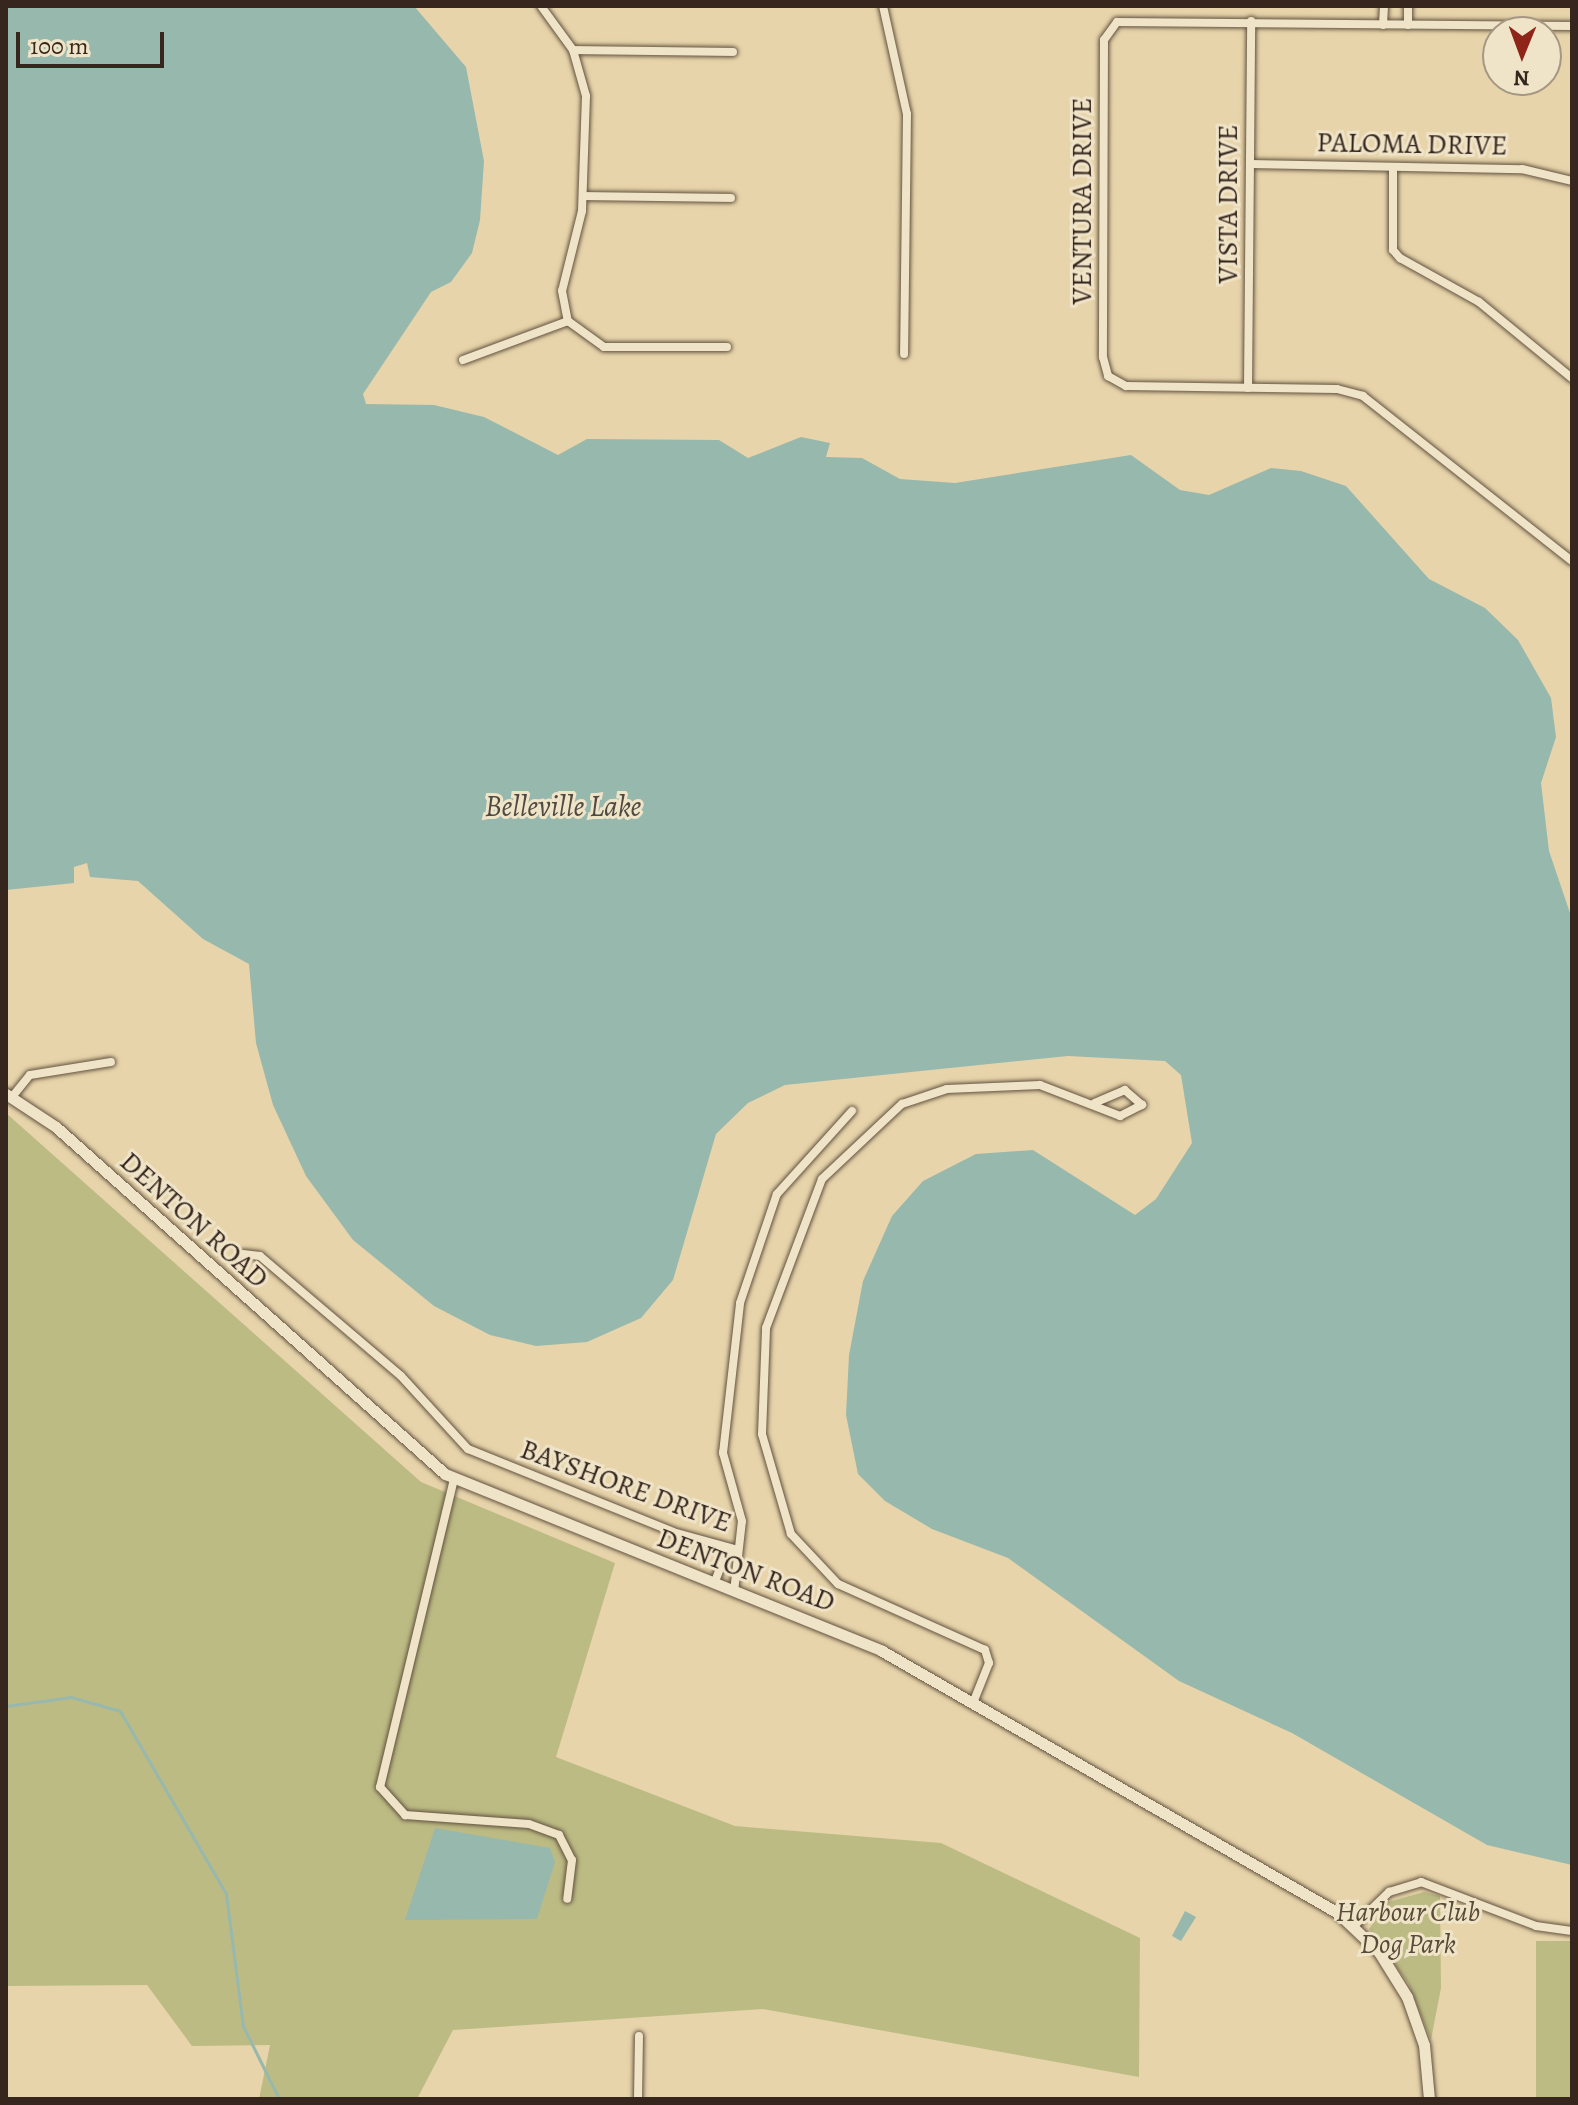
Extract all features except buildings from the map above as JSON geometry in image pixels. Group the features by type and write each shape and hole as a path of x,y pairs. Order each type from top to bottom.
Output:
{"street":[{"path":"541,6 573,50 586,96 584,196 562,291 568,321 604,347 727,347"},
{"path":"883,6 907,114 904,354"},
{"path":"1383,25 1384,6"},
{"path":"1408,6 1408,25"},
{"name":"VENTURA DRIVE","path":"1248,388 1126,386 1108,376 1104,40 1111,26 1128,19 1251,21"},
{"path":"1251,21 1572,26"},
{"name":"VISTA DRIVE","path":"1248,388 1251,21"},
{"path":"573,50 733,52"},
{"name":"PALOMA DRIVE","path":"1250,164 1522,169 1572,181"},
{"path":"1393,169 1393,250 1400,258 1479,302 1572,378"},
{"path":"584,196 731,198"},
{"path":"463,360 568,321"},
{"path":"1248,388 1363,396 1572,561"},
{"path":"9,1095 30,1075 111,1062"},
{"path":"973,1703 989,1663 985,1650 838,1584 791,1534 762,1434 766,1328 822,1179 902,1104 947,1089 1040,1085 1131,1116 1142,1105 1125,1090 1095,1103"},
{"name":"DENTON ROAD","path":"9,1095 454,1479 882,1651 1354,1926 1389,1965 1414,2011 1429,2099"},
{"name":"BAYSHORE DRIVE","path":"734,1592 743,1560 738,1550 742,1521 723,1453 740,1303 777,1194 852,1111"},
{"name":"BAYSHORE DRIVE","path":"243,1254 260,1256 401,1376 468,1449 692,1539 738,1550"},
{"path":"454,1479 380,1787 405,1815 529,1824 559,1835 572,1860 567,1899"},
{"name":"BAYSHORE DRIVE","path":"714,1584 725,1556 738,1550"},
{"path":"1354,1926 1389,1892 1421,1882 1536,1926 1572,1931"},
{"path":"638,2099 639,2036"}],"green space":[{"path":"6,1113 421,1482 615,1563 556,1757 735,1826 941,1843 1140,1938 1139,2077 763,2009 453,2030 417,2099 259,2099 270,2045 192,2046 147,1985 6,1986"},
{"name":"Harbour Club Dog Park","path":"1424,1892 1440,1896 1441,1988 1431,2040 1408,1983 1369,1929 1388,1902"},
{"path":"1536,1941 1572,1941 1572,2099 1536,2099"}],"water":[{"name":"Belleville Lake","path":"6,6 414,6 466,67 484,161 480,220 472,253 451,282 431,292 363,394 366,404 434,405 484,417 558,455 587,439 719,440 748,458 801,437 830,443 826,457 862,458 900,479 955,483 1131,455 1180,490 1209,495 1271,468 1301,471 1346,486 1429,579 1485,608 1518,640 1551,698 1556,737 1541,783 1549,851 1572,919 1572,1865 1487,1845 1292,1733 1179,1681 1008,1558 932,1529 885,1501 858,1474 846,1415 849,1355 863,1281 892,1216 923,1181 976,1154 1033,1150 1135,1215 1156,1199 1192,1143 1181,1075 1165,1061 1068,1056 785,1085 748,1103 716,1134 673,1280 641,1318 587,1342 536,1346 490,1335 434,1306 353,1240 306,1176 273,1105 256,1043 249,964 203,939 138,881 90,877 87,863 74,867 74,883 6,890"},
{"path":"435,1828 550,1848 555,1862 537,1919 405,1920"},
{"path":"1185,1911 1196,1917 1181,1941 1172,1936"}],"waterway":[{"path":"6,1706 71,1697 120,1711 226,1894 243,2026 279,2099"}]}
